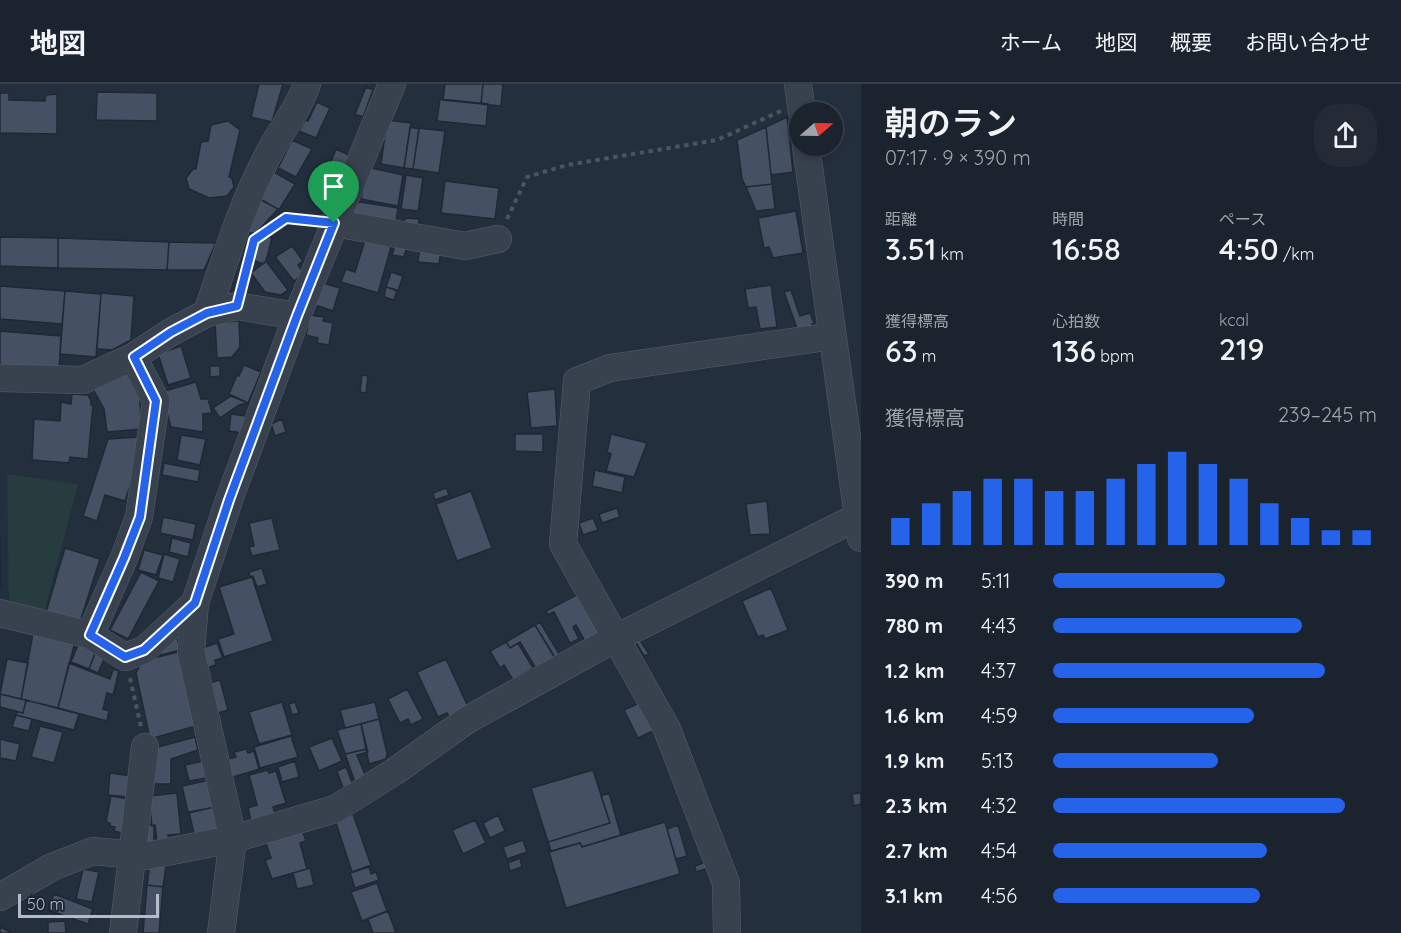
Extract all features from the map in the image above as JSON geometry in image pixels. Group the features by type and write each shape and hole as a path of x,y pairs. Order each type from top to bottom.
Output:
{"street":[{"path":"207,313 236,225 267,156 302,98 307,84"},
{"path":"221,933 233,839 191,652 195,603 229,500 297,316 392,84"},
{"path":"0,897 52,867 93,851 146,856 233,839 335,809 394,772 467,720 616,638 860,523 807,156"},
{"path":"334,223 465,246 498,239"},
{"path":"0,378 83,380 134,357 171,332 207,313 237,306 297,316"},
{"path":"727,933 726,883 667,729 563,544 577,381 609,368 833,336"},
{"path":"90,635 140,517 156,401 134,357"},
{"path":"0,613 90,635 125,657 144,650 195,603"},
{"path":"123,933 145,747"}],"path":[{"path":"498,239 527,177 567,165 717,140 800,100"},
{"path":"254,240 286,218 334,223"},
{"path":"125,657 145,747"}],"green space":[{"path":"7,474 78,484 42,621 9,603"}],"building":[{"path":"259,84 283,84 272,122 251,117"},
{"path":"445,84 483,84 481,104 443,100"},
{"path":"483,84 503,84 501,106 481,104"},
{"path":"366,87 373,90 363,117 355,114"},
{"path":"97,92 157,93 157,121 96,120"},
{"path":"0,93 9,93 9,100 45,101 46,95 57,94 57,134 0,133"},
{"path":"440,99 488,104 486,126 437,121"},
{"path":"317,102 330,108 316,138 299,131 305,120 308,121"},
{"path":"787,117 789,156 791,156 793,172 771,175 766,127"},
{"path":"387,120 411,123 404,168 381,164"},
{"path":"228,121 240,130 229,177 232,178 234,187 227,196 209,198 189,189 186,178 193,169 196,169 201,142 208,141 211,125"},
{"path":"410,127 419,129 413,169 404,168"},
{"path":"766,127 772,184 746,187 742,179 737,140"},
{"path":"419,128 445,131 439,173 413,169"},
{"path":"292,140 312,149 296,177 278,168"},
{"path":"336,149 353,157 346,171 330,164"},
{"path":"367,167 403,175 398,206 361,199"},
{"path":"272,171 295,184 279,210 257,197"},
{"path":"406,175 423,178 418,211 401,209"},
{"path":"445,181 499,188 495,219 441,213"},
{"path":"772,184 775,209 756,211 746,187"},
{"path":"261,200 278,209 256,233 248,233"},
{"path":"360,202 398,208 395,228 348,221 350,207"},
{"path":"796,211 803,253 773,258 769,247 764,248 758,218"},
{"path":"405,218 419,219 417,232 403,231"},
{"path":"265,236 272,238 266,261 263,264 253,260 259,242"},
{"path":"0,237 58,238 58,268 0,266"},
{"path":"58,238 169,242 167,270 58,268"},
{"path":"365,240 391,247 378,293 341,282 346,269 355,272"},
{"path":"396,241 408,243 404,257 392,255"},
{"path":"169,242 216,243 204,270 167,270"},
{"path":"292,246 303,261 298,265 304,274 294,281 275,257"},
{"path":"420,246 441,249 439,264 418,262"},
{"path":"266,261 288,290 281,295 265,292 251,273"},
{"path":"391,272 403,276 398,291 386,287"},
{"path":"319,282 340,288 333,311 312,304"},
{"path":"771,285 777,327 760,329 756,307 748,308 745,289"},
{"path":"0,286 65,291 62,324 0,319"},
{"path":"386,287 397,290 394,300 384,297"},
{"path":"791,290 800,316 810,313 814,323 812,324 814,328 799,334 784,292"},
{"path":"65,291 101,294 96,357 60,354"},
{"path":"101,293 134,296 131,340 112,350 97,349"},
{"path":"310,315 324,317 323,321 333,323 329,345 317,343 318,338 306,335"},
{"path":"239,321 240,347 232,357 217,358 215,323"},
{"path":"0,331 61,336 59,369 0,365"},
{"path":"181,346 191,378 168,385 158,354"},
{"path":"244,365 261,372 248,403 229,394"},
{"path":"210,366 220,366 220,376 210,377"},
{"path":"127,373 140,399 141,429 107,432 104,409 93,389"},
{"path":"362,375 368,376 366,393 360,392"},
{"path":"196,382 201,399 208,399 212,413 203,414 203,432 171,427 161,392"},
{"path":"555,389 557,426 531,428 527,392"},
{"path":"72,394 88,395 93,405 88,459 70,457 69,463 32,460 34,419 60,421 61,402 71,404"},
{"path":"231,396 248,403 239,405 220,418 213,408"},
{"path":"231,414 246,416 244,433 229,431"},
{"path":"282,419 286,432 275,436 271,424"},
{"path":"515,434 543,434 543,452 515,451"},
{"path":"611,434 647,443 634,477 606,471 611,454 607,452"},
{"path":"181,435 206,439 200,465 177,460"},
{"path":"140,437 141,453 125,501 105,495 97,521 83,516 108,439"},
{"path":"164,463 200,470 198,482 162,475"},
{"path":"595,470 625,477 622,493 592,486"},
{"path":"446,488 449,495 435,500 433,493"},
{"path":"471,491 492,548 457,561 436,504"},
{"path":"767,501 770,534 750,535 746,504"},
{"path":"617,508 620,517 602,523 599,514"},
{"path":"163,517 196,524 193,540 160,533"},
{"path":"272,518 280,550 252,556 249,547 254,546 249,523"},
{"path":"593,518 598,530 583,535 579,523"},
{"path":"0,536 1,586 0,586"},
{"path":"172,538 191,543 188,557 169,552"},
{"path":"65,548 100,559 80,622 46,612"},
{"path":"144,550 163,555 156,575 138,570"},
{"path":"164,554 180,559 173,582 158,578"},
{"path":"262,568 267,584 257,587 249,572"},
{"path":"141,572 159,581 128,639 110,630"},
{"path":"252,577 273,641 224,657 218,639 234,634 219,587"},
{"path":"771,588 788,630 765,639 763,635 758,637 742,601"},
{"path":"582,592 601,633 585,641 576,625 573,627 579,639 570,643 554,612 548,615 546,611"},
{"path":"540,622 558,652 560,658 556,660 535,625"},
{"path":"535,625 556,659 537,670 520,642 510,648 506,642"},
{"path":"34,628 76,638 58,708 21,699"},
{"path":"176,634 180,650 161,655 158,645"},
{"path":"80,640 97,648 89,669 71,662"},
{"path":"640,640 649,654 644,656 636,642"},
{"path":"506,642 510,648 518,643 533,668 513,680 504,665 500,668 490,651"},
{"path":"217,643 223,658 215,660 216,665 203,669 197,650"},
{"path":"97,648 107,652 98,673 89,669"},
{"path":"178,652 199,725 150,739 136,673 142,661"},
{"path":"7,659 28,663 21,699 0,694"},
{"path":"446,659 470,711 451,720 447,713 438,717 417,672"},
{"path":"69,663 110,679 113,669 119,671 113,695 107,693 103,709 109,711 107,721 58,708"},
{"path":"220,680 228,710 214,714 206,684"},
{"path":"407,689 423,719 411,725 408,719 400,723 388,699"},
{"path":"0,694 26,700 23,713 0,707"},
{"path":"26,700 79,714 74,730 16,715 17,712 23,713"},
{"path":"282,702 292,735 259,744 249,712"},
{"path":"295,702 299,713 292,715 289,704"},
{"path":"375,702 379,719 345,728 340,710"},
{"path":"641,702 655,730 638,738 624,710"},
{"path":"16,715 32,719 29,731 12,727"},
{"path":"379,719 387,753 386,759 369,764 361,724"},
{"path":"361,724 367,749 345,754 337,730"},
{"path":"40,726 63,732 54,763 31,757"},
{"path":"291,736 298,757 260,768 254,747"},
{"path":"195,737 198,750 171,759 171,784 150,784 151,749"},
{"path":"332,738 342,761 319,771 309,747"},
{"path":"0,739 20,744 16,761 0,758"},
{"path":"246,749 248,753 254,751 259,769 230,778 224,760 236,757 234,752"},
{"path":"367,749 368,752 357,755 366,777 355,782 345,754"},
{"path":"203,761 206,778 189,781 185,765"},
{"path":"295,761 299,777 282,782 278,767"},
{"path":"346,767 353,785 343,788 337,771"},
{"path":"268,770 269,773 276,771 286,803 273,807 275,814 251,821 248,808 257,805 249,775"},
{"path":"593,770 610,823 548,842 531,788"},
{"path":"110,773 131,776 128,797 108,795"},
{"path":"210,780 215,807 188,813 182,786"},
{"path":"177,793 181,834 168,835 169,840 157,842 155,825 152,826 149,796"},
{"path":"609,793 621,835 582,847 580,843 551,851 548,842 610,823 601,796"},
{"path":"861,793 861,804 854,806 852,794"},
{"path":"111,796 128,799 122,833 114,831 115,827 106,822"},
{"path":"215,807 221,833 195,838 189,812"},
{"path":"353,814 371,865 352,872 335,820"},
{"path":"498,815 505,831 490,838 483,823"},
{"path":"475,820 486,843 463,854 452,830"},
{"path":"665,822 680,874 566,908 549,852 580,843 582,847"},
{"path":"145,824 154,826 154,845 145,845"},
{"path":"678,825 687,856 676,859 667,829"},
{"path":"301,827 306,841 300,843 307,869 272,879 265,860 271,858 264,837"},
{"path":"523,840 527,852 507,859 503,847"},
{"path":"520,858 522,867 510,871 508,863"},
{"path":"706,862 708,868 696,872 695,866"},
{"path":"150,864 166,866 163,887 147,885"},
{"path":"369,867 371,874 376,872 379,880 355,888 350,873"},
{"path":"310,868 314,885 297,889 293,873"},
{"path":"83,869 99,872 92,902 76,899"},
{"path":"377,883 387,911 362,921 351,892"},
{"path":"147,885 163,887 159,933 143,933"},
{"path":"54,894 93,909 88,924 48,910"},
{"path":"388,911 396,933 373,933 368,919"},
{"path":"65,921 66,933 48,933 48,922"},
{"path":"0,927 12,933 0,933"}],"route":[{"path":"286,218 334,223 229,500 195,603 144,650 125,657 90,635 140,517 156,401 134,357 171,332 207,313 237,306 254,240 286,218"}]}
